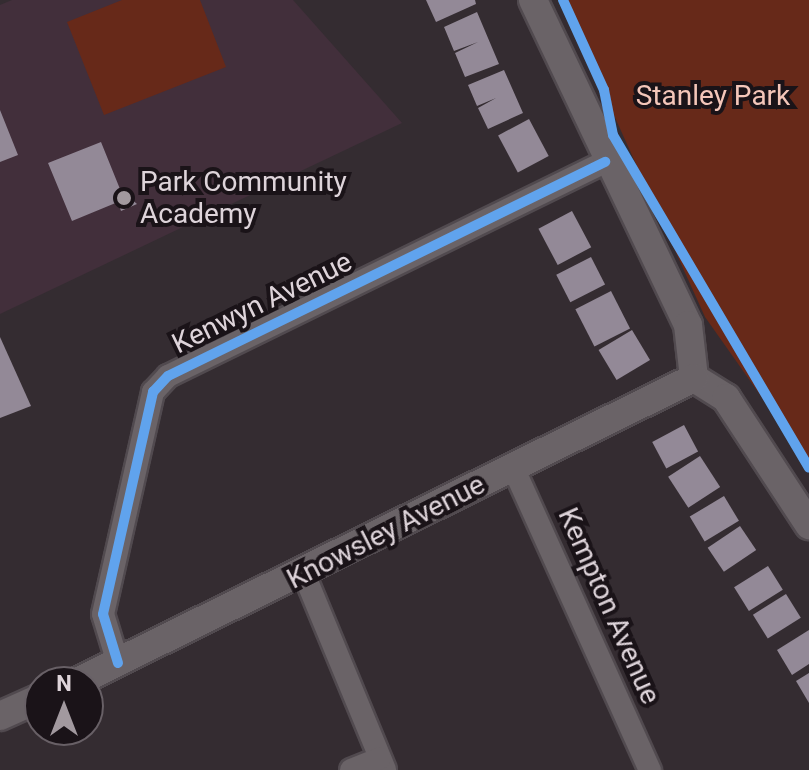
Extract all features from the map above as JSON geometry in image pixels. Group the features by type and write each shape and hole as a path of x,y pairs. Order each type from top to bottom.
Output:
{"street":[{"path":"533,0 605,162 688,325 694,378 726,398 809,525"},
{"name":"Kenwyn Avenue","path":"118,663 103,614 153,392 168,376 605,162"},
{"name":"Knowsley Avenue","path":"104,669 304,574 694,378"},
{"name":"Kempton Avenue","path":"513,467 650,770"},
{"path":"304,574 383,764 351,770"},
{"path":"0,716 24,705"}],"shaded area":[{"name":"Park Community Academy","path":"12,0 293,0 402,123 0,314 0,5"}],"green space":[{"path":"122,0 200,0 226,67 104,115 67,22"},
{"name":"Stanley Park","path":"562,0 809,0 809,464 705,317"}],"building":[{"path":"426,0 475,0 476,4 436,22"},
{"path":"477,12 499,64 465,77 455,53 478,42 454,51 444,27"},
{"path":"504,70 523,113 488,129 478,108 496,98 477,106 468,85"},
{"path":"0,110 18,155 0,162"},
{"path":"529,119 549,156 518,173 498,135"},
{"path":"101,142 120,189 137,204 121,211 118,202 72,221 48,163"},
{"path":"572,211 591,247 558,265 538,229"},
{"path":"591,257 605,285 570,302 556,275"},
{"path":"611,291 630,328 594,347 575,309"},
{"path":"632,330 650,360 617,380 599,350"},
{"path":"0,337 31,406 0,418"},
{"path":"684,425 698,451 666,468 652,442"},
{"path":"700,456 720,487 688,508 668,477"},
{"path":"724,496 739,521 705,541 690,517"},
{"path":"740,526 756,550 724,572 708,548"},
{"path":"768,566 783,590 749,611 734,587"},
{"path":"786,594 801,618 768,638 753,615"},
{"path":"809,630 809,664 792,675 777,650"},
{"path":"809,673 809,703 796,681"}],"cycle path":[{"path":"563,0 604,90 613,135 809,468"},
{"path":"118,663 103,614 153,392 168,376 605,162"}],"place":[{"name":"Park Community Academy","path":"124,198"}]}
